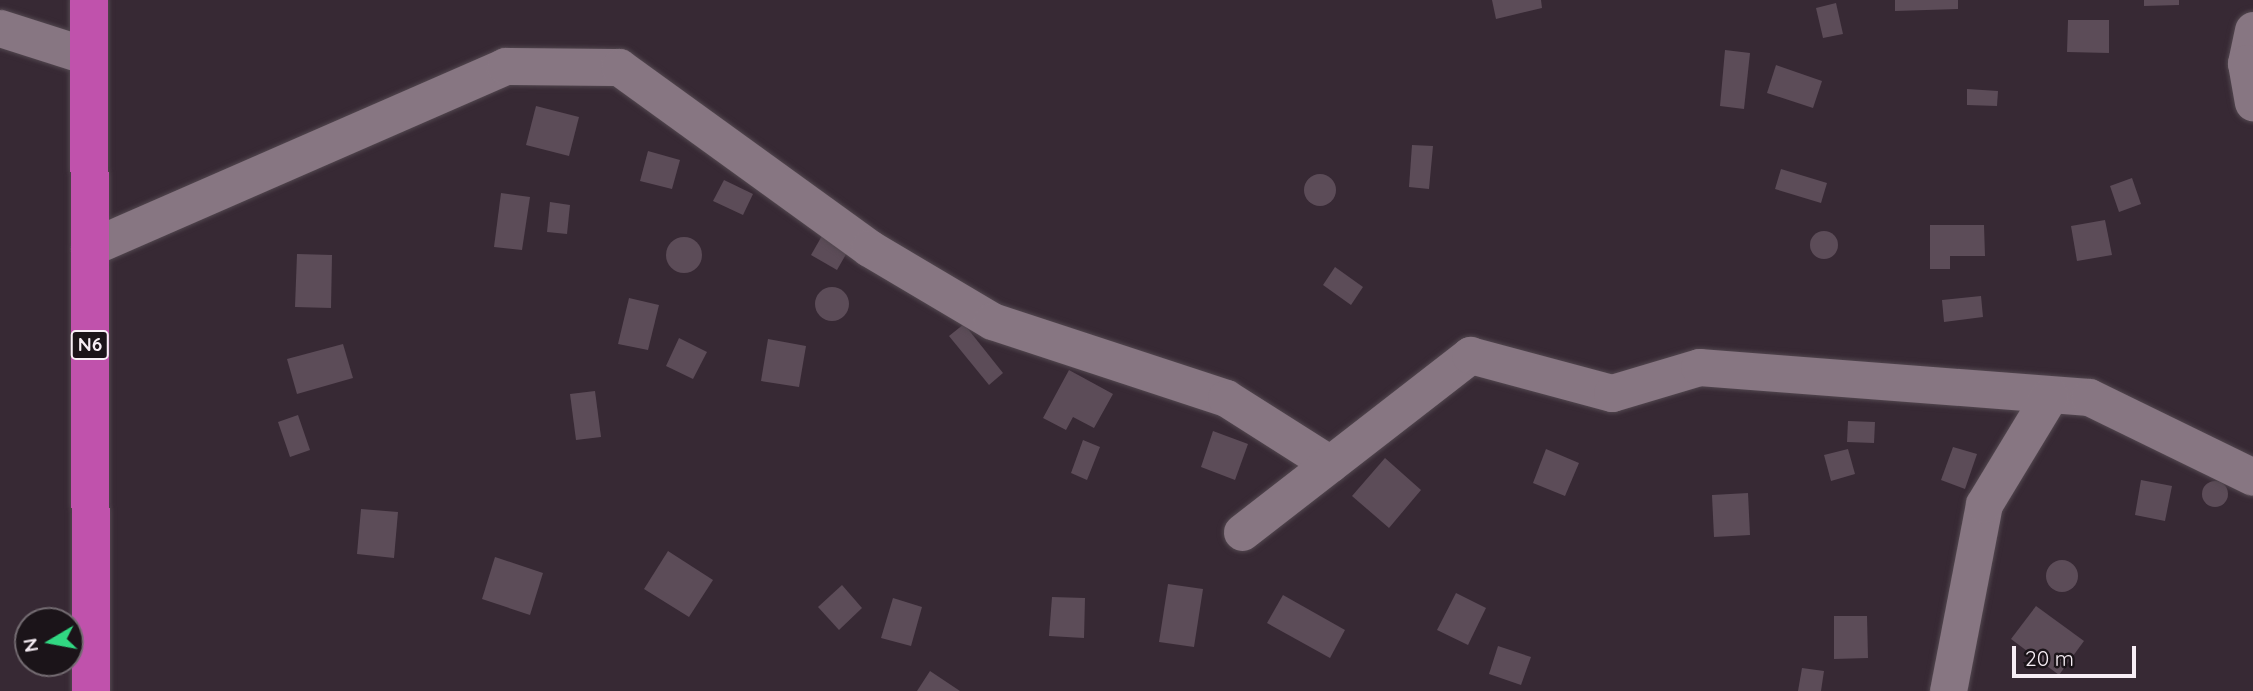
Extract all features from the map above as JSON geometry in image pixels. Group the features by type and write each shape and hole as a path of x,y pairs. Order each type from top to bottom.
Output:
{"highway":[{"name":"N6","path":"89,0 91,691"}],"street":[{"path":"0,28 88,56"},
{"path":"2253,30 2246,63 2253,102"},
{"path":"89,248 505,66 619,67 869,248 992,321 1226,398 1330,464"},
{"path":"1242,532 1470,355 1612,393 1699,367 2089,397 2253,477"},
{"path":"1948,691 1984,504 2050,395"}],"building":[{"path":"1492,0 1541,0 1542,8 1496,19"},
{"path":"1895,0 1958,0 1958,9 1895,11"},
{"path":"2144,0 2179,0 2179,5 2144,6"},
{"path":"1836,3 1843,34 1823,38 1816,8"},
{"path":"2068,20 2109,20 2109,53 2067,52"},
{"path":"1725,50 1750,53 1744,109 1720,106"},
{"path":"1776,65 1822,81 1813,108 1767,93"},
{"path":"1967,89 1998,91 1997,106 1967,105"},
{"path":"536,106 579,117 569,156 526,145"},
{"path":"1412,145 1433,146 1429,189 1409,187"},
{"path":"648,151 680,160 672,189 640,181"},
{"path":"1781,169 1827,183 1821,203 1775,189"},
{"path":"1320,174 1331,179 1336,190 1331,201 1320,206 1309,201 1304,190 1309,179"},
{"path":"2132,178 2141,204 2119,212 2110,186"},
{"path":"724,180 753,194 743,215 713,201"},
{"path":"501,193 530,197 522,250 494,247"},
{"path":"550,202 570,205 567,234 547,232"},
{"path":"2105,220 2112,255 2077,261 2071,226"},
{"path":"1930,225 1984,225 1985,256 1950,256 1950,269 1930,269"},
{"path":"1824,231 1834,235 1838,245 1834,255 1824,259 1814,255 1810,245 1814,235"},
{"path":"823,234 849,249 837,270 811,255"},
{"path":"684,237 697,242 702,255 697,268 684,273 671,268 666,255 671,242"},
{"path":"297,254 332,255 331,308 295,307"},
{"path":"1335,267 1363,287 1351,305 1323,285"},
{"path":"832,287 844,292 849,304 844,316 832,321 820,316 815,304 820,292"},
{"path":"1981,296 1983,317 1944,322 1942,300"},
{"path":"629,298 659,305 648,350 618,344"},
{"path":"964,324 1003,373 989,385 949,336"},
{"path":"679,338 707,352 693,379 666,366"},
{"path":"768,339 806,346 799,387 761,381"},
{"path":"343,344 353,378 297,394 287,359"},
{"path":"1069,370 1113,394 1094,428 1073,417 1066,430 1043,418"},
{"path":"595,391 601,437 576,440 570,394"},
{"path":"298,415 310,450 290,457 278,422"},
{"path":"1848,421 1875,422 1874,443 1847,442"},
{"path":"1213,431 1248,444 1235,480 1201,467"},
{"path":"1083,440 1100,447 1087,480 1071,473"},
{"path":"1953,447 1977,454 1965,489 1941,480"},
{"path":"1546,449 1579,463 1565,496 1533,483"},
{"path":"1848,449 1855,474 1831,481 1824,455"},
{"path":"1385,458 1421,490 1389,528 1352,496"},
{"path":"2141,480 2172,486 2165,521 2135,515"},
{"path":"2215,481 2224,485 2228,494 2224,503 2215,507 2206,503 2202,494 2206,485"},
{"path":"1748,493 1750,535 1714,537 1712,495"},
{"path":"361,509 398,512 394,558 357,554"},
{"path":"668,551 713,580 689,617 644,589"},
{"path":"495,557 543,573 530,615 482,599"},
{"path":"2062,560 2073,565 2078,576 2073,587 2062,592 2051,587 2046,576 2051,565"},
{"path":"1168,584 1203,589 1194,647 1159,642"},
{"path":"842,585 862,608 839,630 818,607"},
{"path":"1456,593 1486,608 1468,645 1437,630"},
{"path":"1283,595 1345,630 1330,658 1267,623"},
{"path":"1052,597 1085,598 1084,638 1049,636"},
{"path":"893,598 922,607 911,646 881,638"},
{"path":"2036,606 2084,641 2059,675 2011,639"},
{"path":"1834,616 1867,616 1868,658 1834,659"},
{"path":"1498,646 1531,657 1521,685 1489,674"},
{"path":"1802,668 1824,671 1821,691 1798,691"},
{"path":"930,671 960,691 917,691"}]}
